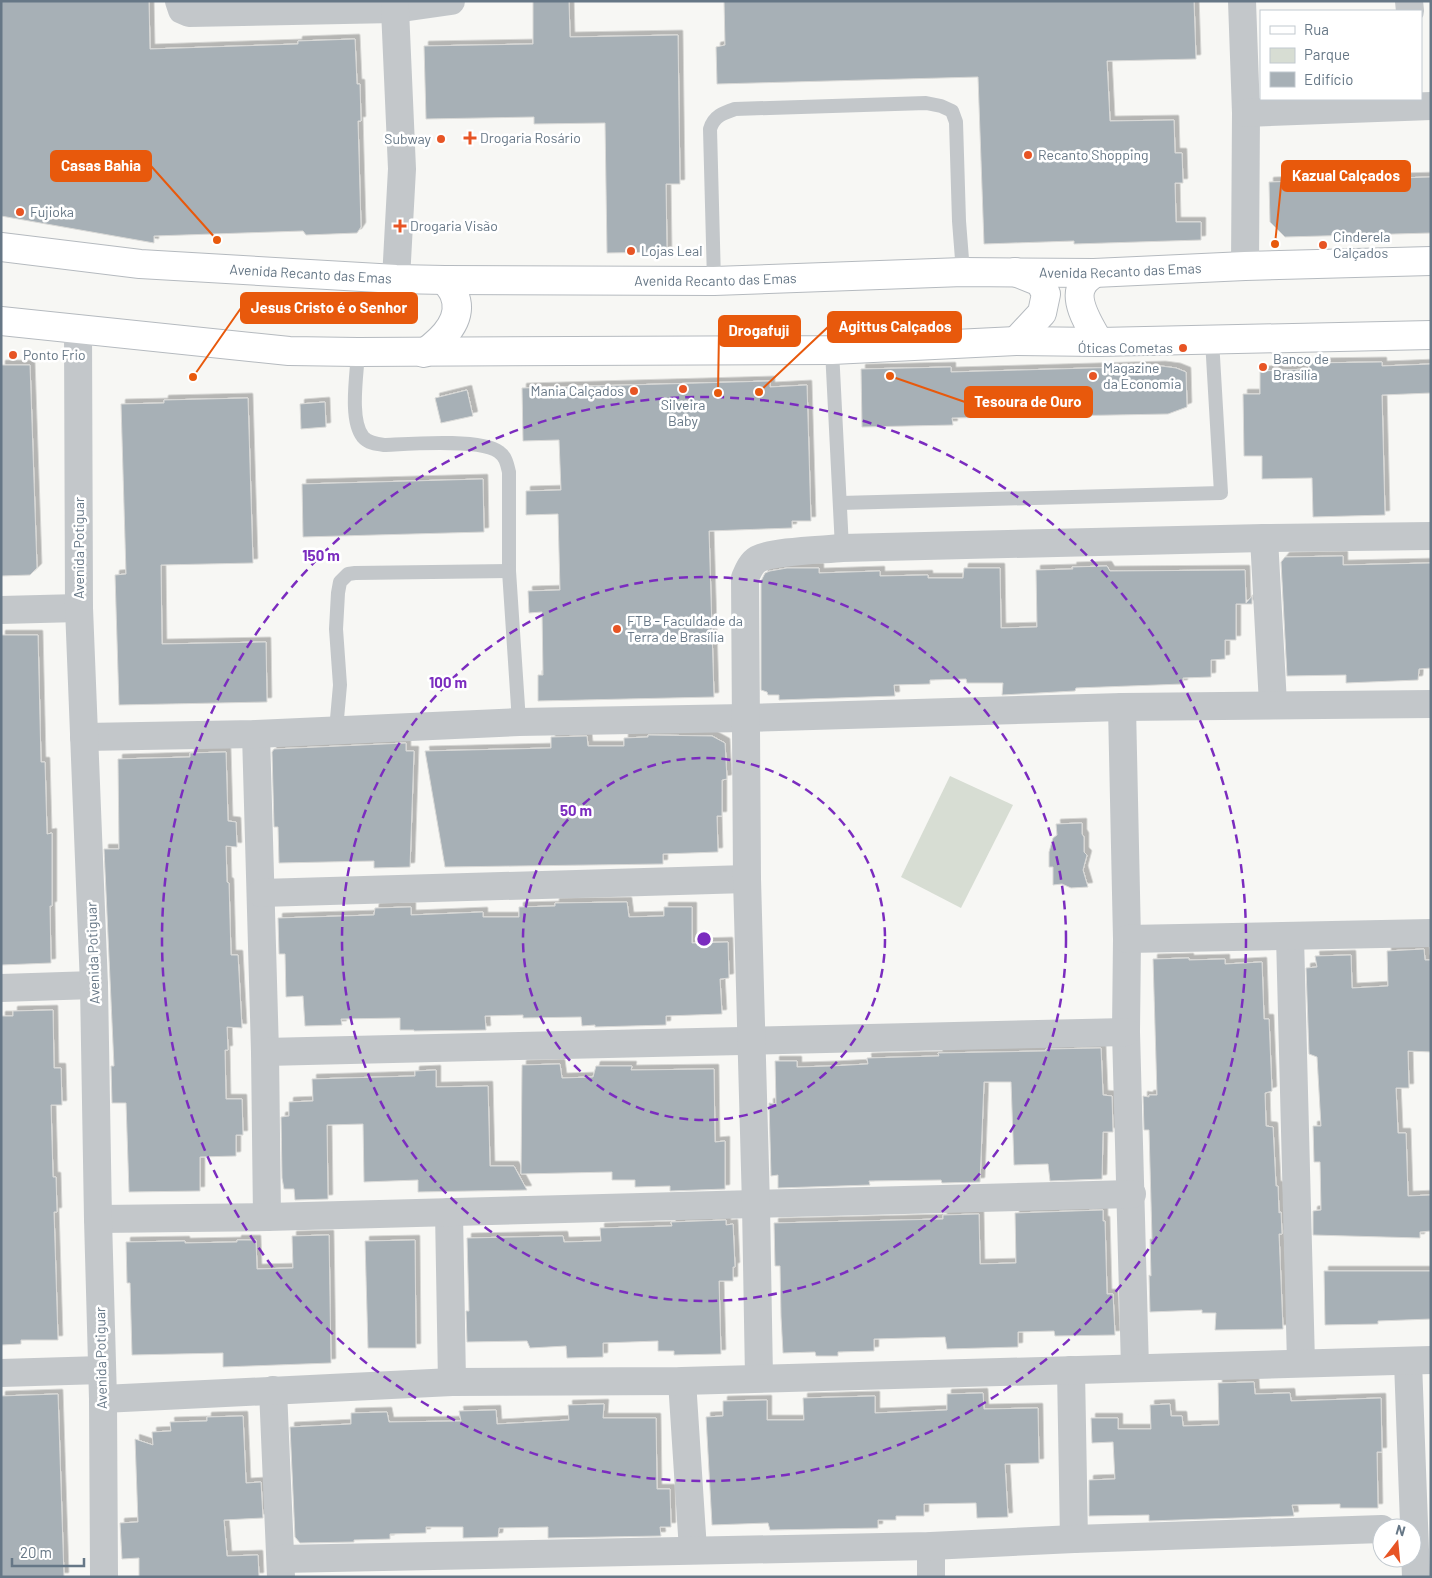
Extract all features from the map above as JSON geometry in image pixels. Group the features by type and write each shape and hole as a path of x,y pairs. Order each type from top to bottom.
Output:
{"main road":[{"name":"Avenida Recanto das Emas","path":"2,248 140,264 396,280 714,280 1014,271 1094,273 1245,266 1431,261"},
{"path":"1014,271 1040,282 1046,294 1042,312 1016,341"},
{"path":"1094,273 1082,284 1080,296 1082,311 1099,342"},
{"path":"424,353 448,333 455,317 457,305 454,294 445,280"},
{"path":"1,321 289,351 424,353 832,350 1016,341 1099,342 1431,335"}],"street":[{"path":"179,1 182,10 188,13 344,6 396,9 451,1"},
{"path":"1242,1 1246,113 1245,266"},
{"path":"396,9 402,170 396,280"},
{"path":"1246,113 1418,104"},
{"name":"Avenida Potiguar","path":"78,329 79,608 94,985 103,1399 104,1577"},
{"path":"759,1378 756,1205 750,1040 745,718 745,578 749,567 757,559 773,555 842,548 1431,536"},
{"path":"1264,538 1273,704"},
{"path":"1,610 79,608"},
{"path":"84,737 256,734 519,722 745,718 1122,706 1431,704"},
{"path":"1122,706 1127,938 1126,1032 1132,1194 1135,1368"},
{"path":"256,734 265,1052 267,1217"},
{"path":"261,893 747,879"},
{"path":"1127,938 1290,937 1431,933"},
{"path":"1290,937 1301,1363"},
{"path":"1,988 94,985"},
{"path":"265,1052 1126,1032"},
{"path":"98,1219 267,1217 1132,1194"},
{"path":"449,1212 452,1382"},
{"path":"103,1399 452,1382 682,1381 1419,1361 1413,1518"},
{"path":"1,1373 102,1370"},
{"path":"1071,1370 1074,1539"},
{"path":"682,1381 693,1550"},
{"path":"273,1390 281,1568 441,1566 693,1550 931,1546 1074,1539 1372,1529"},
{"path":"931,1546 931,1577"}],"lane":[{"path":"714,280 710,128 712,122 717,117 735,109 926,103 941,106 952,111 956,122 959,221 963,272"},
{"path":"840,502 1221,493 1212,340"},
{"path":"832,350 842,548"},
{"path":"358,352 355,406 358,426 363,437 371,443 477,444 498,451 506,459 509,472 509,571 519,722"},
{"path":"336,730 340,684 336,629 338,602 340,582 348,574 509,571"}],"green space":[{"path":"950,776 1013,805 961,908 901,877"}],"building":[{"path":"1,1 149,1 150,49 298,44 298,41 355,39 357,84 360,84 361,121 358,121 361,227 357,233 306,235 303,231 154,236 154,243 1,216"},
{"path":"533,1 569,1 570,37 678,35 680,184 666,184 667,252 607,253 605,123 534,124 534,117 426,119 424,46 533,44"},
{"name":"Recanto Shopping","path":"724,1 1194,1 1196,59 1107,61 1110,121 1174,120 1175,153 1182,153 1183,183 1175,183 1176,222 1201,222 1201,240 1074,244 1074,241 984,244 978,77 717,84 716,47 725,45"},
{"path":"1431,177 1431,233 1285,237 1270,222 1269,182"},
{"path":"1382,362 1382,366 1431,364 1431,393 1382,395 1385,515 1313,517 1312,478 1262,479 1262,456 1244,456 1243,394 1260,394 1260,371 1309,369 1309,363"},
{"path":"1,365 30,365 37,568 30,575 1,576"},
{"path":"1161,366 1176,368 1186,372 1187,407 1168,414 952,418 953,425 862,427 861,369 951,367 951,372"},
{"name":"FTB - Faculdade da Terra de Brasília","path":"770,381 770,387 807,385 811,521 792,521 792,528 709,531 714,697 538,701 538,675 543,675 542,612 529,613 528,591 560,590 558,514 526,515 526,491 561,490 559,440 523,441 522,388"},
{"path":"467,390 473,416 441,423 435,398"},
{"path":"248,398 253,563 161,565 162,644 266,642 267,702 119,705 115,575 126,574 121,404 164,403 164,400"},
{"path":"325,402 326,427 301,429 300,404"},
{"path":"483,479 484,532 303,537 302,484"},
{"path":"1343,556 1343,565 1431,563 1431,668 1419,669 1418,680 1346,683 1346,675 1287,676 1281,562 1285,557"},
{"path":"1107,566 1110,571 1245,570 1246,603 1252,596 1252,604 1236,604 1236,640 1225,640 1225,659 1211,660 1211,677 1183,678 1183,684 1076,688 1075,691 1002,695 1003,683 967,683 966,679 930,680 930,684 894,685 895,696 779,700 779,695 768,695 767,692 761,690 761,581 765,573 770,571 787,568 819,568 819,573 880,571 880,576 928,575 928,578 963,578 964,568 1000,568 1001,628 1037,627 1036,570"},
{"path":"1,635 38,635 41,762 45,762 47,834 52,833 51,963 1,965"},
{"path":"648,735 712,736 725,743 727,779 722,780 722,816 717,816 718,852 663,854 663,864 445,867 425,751 551,748 551,737 587,736 588,746 624,746 624,738 648,737"},
{"path":"406,743 406,751 414,751 410,867 374,868 374,861 279,863 278,827 274,827 272,752 274,749"},
{"path":"226,752 228,821 236,822 237,847 226,846 231,955 238,955 242,1028 227,1027 228,1050 225,1050 226,1099 242,1099 243,1135 236,1135 236,1156 200,1157 200,1191 129,1192 126,1103 112,1103 111,1066 114,1066 104,849 119,849 118,759 190,757 190,753"},
{"path":"1082,823 1084,852 1087,855 1083,870 1088,887 1071,888 1062,884 1053,885 1053,867 1049,867 1049,852 1053,838 1057,835 1056,824"},
{"path":"627,902 629,917 664,916 664,907 692,907 692,943 728,942 729,978 720,979 722,1014 666,1016 666,1025 595,1027 595,1025 582,1026 581,1017 523,1018 523,1015 485,1016 486,1030 414,1031 400,1030 400,1018 341,1019 342,1025 305,1026 303,996 286,997 285,954 279,954 278,918 374,915 375,908 411,907 411,915 483,912 483,917 519,917 519,907 555,906 555,903"},
{"path":"1424,949 1425,960 1431,960 1431,1052 1408,1051 1409,1088 1396,1088 1398,1133 1406,1133 1408,1196 1431,1195 1431,1231 1420,1232 1420,1238 1313,1235 1313,1211 1321,1210 1320,1162 1314,1162 1313,1126 1321,1126 1317,1057 1309,1054 1306,968 1317,967 1315,956 1351,955 1352,988 1388,986 1387,951"},
{"path":"1189,958 1189,960 1225,959 1225,964 1262,962 1264,1019 1269,1019 1272,1091 1265,1093 1266,1126 1273,1127 1276,1186 1278,1186 1279,1213 1281,1212 1282,1234 1279,1234 1283,1329 1215,1330 1216,1313 1202,1313 1202,1310 1150,1312 1149,1275 1151,1276 1150,1239 1152,1239 1149,1130 1144,1130 1143,1096 1157,1095 1153,959"},
{"path":"53,1010 54,1068 61,1068 62,1105 51,1105 53,1177 56,1177 57,1212 54,1212 58,1340 21,1340 21,1344 1,1345 1,1016 13,1016 13,1011"},
{"path":"1101,1048 1103,1095 1112,1096 1113,1132 1103,1132 1102,1179 1050,1181 1048,1164 1014,1165 1011,1082 984,1082 980,1182 942,1183 941,1180 869,1181 870,1185 778,1188 778,1175 771,1176 769,1103 776,1104 775,1061 797,1061 797,1067 831,1066 868,1064 867,1058 939,1056 938,1053"},
{"path":"560,1064 562,1078 593,1077 596,1066 632,1066 631,1070 714,1069 715,1142 725,1141 725,1189 670,1191 670,1186 635,1187 635,1180 612,1180 612,1172 521,1174 522,1065"},
{"path":"436,1070 436,1087 488,1086 490,1166 514,1166 527,1190 418,1192 418,1180 364,1182 363,1124 327,1125 328,1199 295,1200 294,1189 284,1189 282,1178 281,1117 289,1116 289,1102 313,1101 312,1079 415,1076 415,1071"},
{"path":"1103,1210 1107,1294 1113,1294 1115,1335 1055,1336 1054,1331 1018,1332 1018,1347 947,1349 945,1337 874,1339 874,1351 838,1352 838,1356 816,1356 815,1352 783,1353 780,1266 775,1266 774,1223 943,1219 943,1215 979,1214 980,1264 1016,1263 1015,1213"},
{"path":"726,1220 726,1225 733,1224 735,1267 733,1267 733,1281 719,1281 721,1354 674,1355 674,1351 658,1351 658,1341 603,1343 603,1357 567,1358 566,1346 530,1348 527,1341 467,1342 466,1311 469,1311 467,1238 563,1236 564,1242 601,1241 600,1228 672,1226 671,1222"},
{"path":"329,1235 331,1363 223,1367 223,1353 132,1355 130,1283 127,1283 126,1242 185,1241 185,1243 256,1240 257,1269 293,1268 292,1236"},
{"path":"415,1240 416,1348 368,1348 365,1241"},
{"path":"1324,1271 1431,1271 1431,1319 1378,1321 1378,1324 1325,1325"},
{"path":"1254,1382 1255,1394 1290,1393 1291,1401 1381,1398 1382,1452 1377,1452 1378,1508 1340,1508 1340,1504 1292,1505 1294,1516 1149,1521 1149,1515 1089,1516 1089,1480 1115,1479 1113,1442 1092,1443 1091,1418 1118,1418 1118,1429 1151,1429 1150,1405 1170,1404 1171,1416 1182,1416 1183,1426 1219,1425 1218,1383"},
{"path":"983,1393 984,1409 1038,1408 1039,1463 1005,1464 1008,1517 977,1518 976,1503 924,1504 924,1516 896,1516 896,1520 878,1520 878,1528 770,1530 768,1523 712,1525 706,1417 723,1416 723,1401 767,1400 767,1420 804,1420 803,1398 875,1396 875,1413 947,1410 947,1394"},
{"path":"58,1394 64,1577 1,1577 1,1396"},
{"path":"604,1404 603,1418 656,1418 657,1489 670,1489 671,1527 660,1527 661,1536 548,1538 548,1527 499,1528 498,1537 463,1538 463,1527 426,1527 426,1533 390,1534 390,1539 354,1540 354,1542 300,1543 295,1537 290,1427 351,1424 351,1413 387,1412 389,1422 461,1421 459,1411 496,1410 497,1424 569,1420 568,1405"},
{"path":"243,1416 246,1483 261,1482 263,1518 224,1520 227,1556 258,1555 259,1577 139,1577 139,1558 122,1559 120,1523 138,1522 135,1439 153,1445 152,1432 171,1431 170,1422 207,1421 207,1417"}],"place":[{"name":"Drogaria Rosário","path":"470,138"},
{"name":"Subway","path":"441,139"},
{"name":"Recanto Shopping","path":"1028,155"},
{"name":"Fujioka","path":"20,212"},
{"name":"Drogaria Visão","path":"400,226"},
{"name":"Casas Bahia","path":"217,240"},
{"name":"Kazual Calçados","path":"1275,244"},
{"name":"Cinderela Calçados","path":"1323,245"},
{"name":"Lojas Leal","path":"631,251"},
{"name":"Óticas Cometas","path":"1183,348"},
{"name":"Ponto Frio","path":"13,355"},
{"name":"Banco de Brasília","path":"1263,367"},
{"name":"Tesoura de Ouro","path":"890,376"},
{"name":"Magazine da Economia","path":"1093,376"},
{"name":"Jesus Cristo é o Senhor","path":"193,377"},
{"name":"Silveira Baby","path":"683,389"},
{"name":"Mania Calçados","path":"634,391"},
{"name":"Agittus Calçados","path":"759,392"},
{"name":"Drogafuji","path":"718,393"},
{"name":"FTB - Faculdade da Terra de Brasília","path":"617,629"}]}
